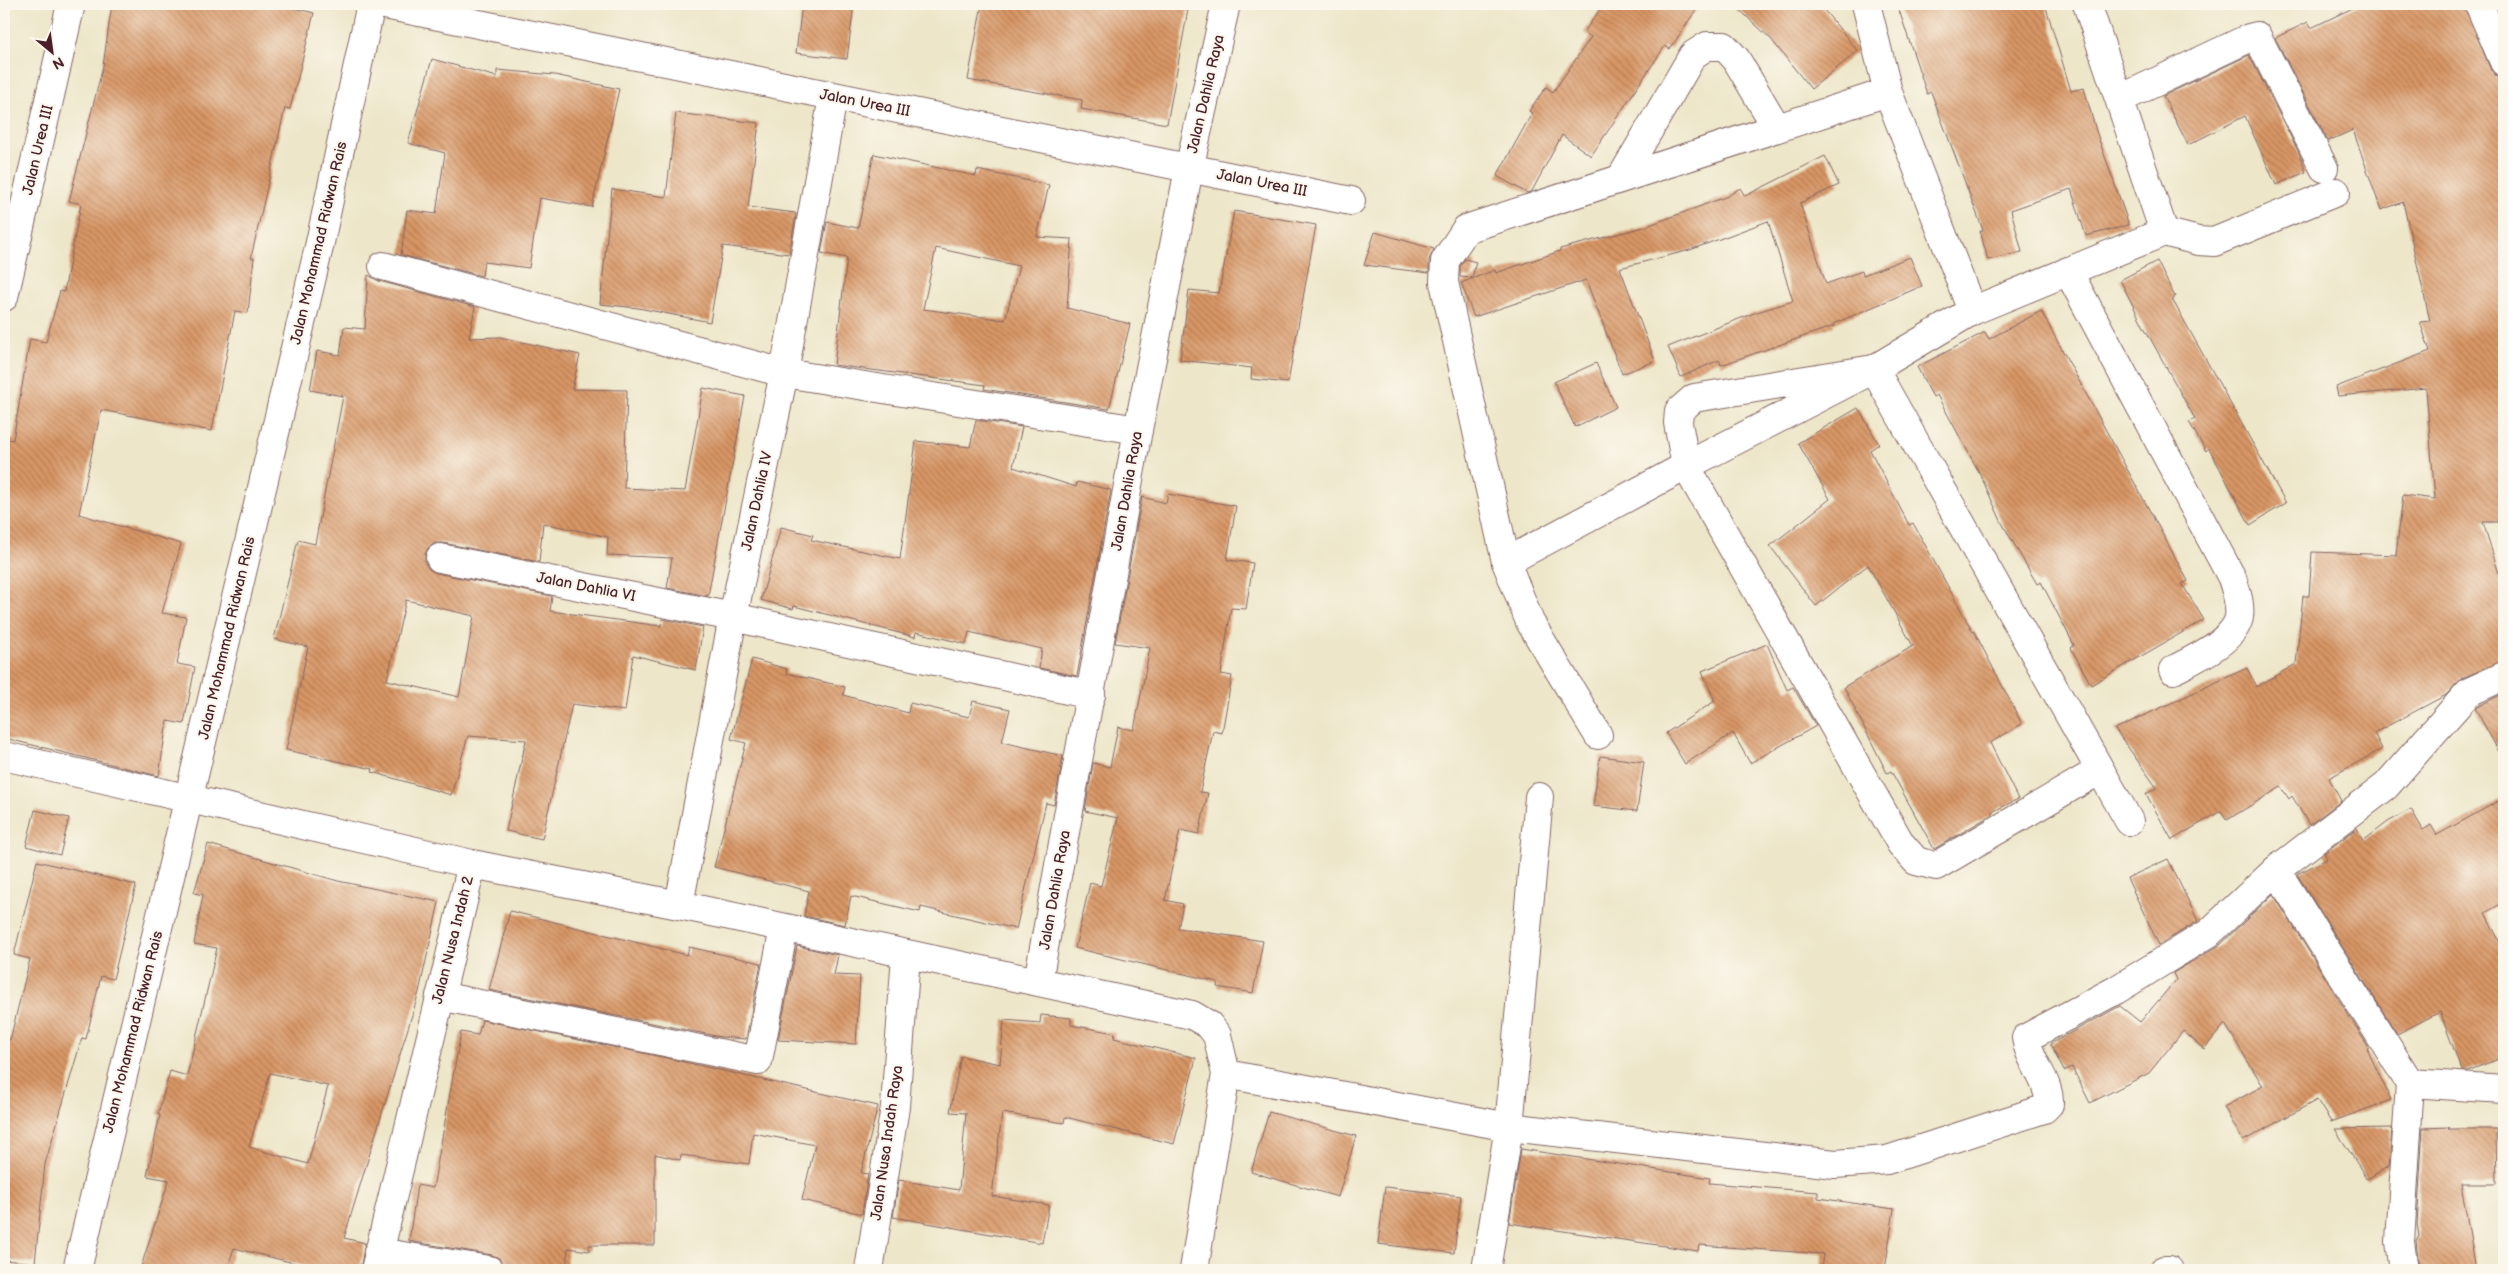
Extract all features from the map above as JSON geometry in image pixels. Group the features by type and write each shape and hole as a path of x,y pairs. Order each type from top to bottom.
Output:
{"street":[{"name":"Jalan Urea III","path":"4,297 11,236 71,4"},
{"name":"Jalan Mohammad Ridwan Rais","path":"77,1270 319,248 371,4"},
{"name":"Jalan Urea III","path":"380,4 1351,201"},
{"name":"Jalan Dahlia Raya","path":"1038,981 1138,430 1189,169 1226,4"},
{"path":"1866,4 1888,92 1972,311"},
{"path":"2087,4 2164,232"},
{"path":"2479,4 2504,62"},
{"path":"2120,99 2249,38 2257,36 2324,168"},
{"path":"1621,178 1693,55 1707,46 1724,46 1736,59 1777,128"},
{"path":"1598,735 1530,622 1506,562 1444,282 1445,261 1466,229 1888,92"},
{"name":"Jalan Dahlia IV","path":"678,904 733,617 784,373 833,97"},
{"path":"1506,562 1686,466 1874,370 1972,311 2164,232 2198,241 2214,242 2336,192"},
{"path":"383,266 784,373 1138,430"},
{"path":"2068,271 2232,578 2238,599 2239,618 2232,632 2216,646 2173,670"},
{"path":"1874,370 1694,398 1679,411 1678,423 1686,466 1901,844 1916,860 1936,866 2100,770"},
{"path":"1874,370 2129,821"},
{"name":"Jalan Dahlia VI","path":"440,558 733,617 1091,695"},
{"path":"1226,1074 1509,1128 1835,1164 1887,1160 2044,1109 2050,1104 2050,1095 2027,1049 2026,1038 2116,990 2209,933 2276,870 2386,786 2469,692 2504,676"},
{"name":"Jalan Nusa Indah 2","path":"4,756 472,864 377,1261"},
{"path":"1486,1270 1509,1128 1539,797"},
{"path":"472,864 678,904 906,955 1038,981 1192,1015 1209,1025 1217,1035 1226,1074 1194,1270"},
{"path":"2276,870 2410,1083 2400,1242 2404,1270"},
{"path":"440,996 758,1061 784,928"},
{"name":"Jalan Nusa Indah Raya","path":"869,1270 895,1107 906,955"},
{"path":"2410,1083 2504,1088"},
{"path":"377,1261 489,1270"},
{"path":"2164,1270 2169,1270"}],"building":[{"path":"112,4 277,4 314,13 290,109 285,108 251,258 254,258 248,313 235,311 212,431 101,410 79,514 181,544 162,613 186,617 177,664 195,667 184,724 167,721 159,776 4,738 4,456 7,439 13,440 30,339 46,342 60,291 64,292 81,204 69,201 103,66"},
{"path":"802,4 854,4 847,59 796,53"},
{"path":"982,4 1189,4 1167,124 1081,109 1082,100 968,80"},
{"path":"1604,4 1700,4 1670,49 1665,46 1591,156 1562,135 1532,191 1527,193 1497,176 1532,113 1529,111 1546,87 1553,92 1591,37 1584,32"},
{"path":"1733,4 1819,4 1858,51 1811,89 1770,38"},
{"path":"1897,4 2045,4 2071,91 2084,88 2096,131 2129,225 2086,236 2071,189 2011,210 2022,252 1988,260 1980,231 1983,230 1931,92 1927,94"},
{"path":"2361,4 2464,4 2490,68 2495,75 2504,77 2504,522 2483,522 2504,590 2504,661 2462,678 2446,695 2374,733 2382,749 2329,778 2341,801 2309,825 2292,796 2289,799 2281,787 2227,820 2221,811 2172,840 2146,794 2157,788 2115,729 2247,668 2256,687 2296,664 2303,596 2309,596 2312,552 2396,555 2403,495 2435,499 2426,388 2338,396 2336,387 2430,351 2420,322 2430,321 2403,202 2381,210 2353,130 2328,141 2275,38 2308,22 2311,28"},
{"path":"2249,55 2299,153 2306,172 2276,185 2245,116 2188,145 2163,96"},
{"path":"432,59 497,77 497,70 555,75 619,89 592,207 540,198 529,268 484,262 482,276 401,255 407,210 436,214 445,153 408,143"},
{"path":"676,113 759,123 748,207 795,213 796,215 789,254 723,246 710,322 638,308 600,304 612,189 666,197"},
{"path":"874,154 976,176 977,170 1049,185 1037,237 1072,239 1067,308 1130,324 1109,409 984,389 985,385 834,365 847,258 821,253 827,222 858,228","holes":["936,248 1019,266 1005,320 923,309"]},
{"path":"1825,156 1839,185 1800,203 1826,284 1862,271 1863,275 1910,257 1922,286 1833,324 1834,326 1721,365 1719,360 1681,377 1668,347 1754,313 1793,301 1768,221 1690,250 1620,268 1655,361 1622,374 1586,280 1474,317 1461,283 1495,270 1496,273 1560,251 1560,249 1644,227 1728,196 1740,188 1745,196"},
{"path":"1234,211 1316,225 1288,383 1251,379 1252,368 1180,360 1189,290 1219,293"},
{"path":"1375,232 1434,249 1429,260 1429,273 1364,265"},
{"path":"1465,259 1476,262 1472,278 1460,277 1460,266"},
{"path":"2157,261 2175,297 2172,299 2286,503 2250,525 2209,448 2206,451 2189,422 2195,419 2120,280"},
{"path":"368,275 379,281 475,307 469,338 500,337 580,355 572,389 627,390 624,488 685,491 703,388 745,396 708,596 667,588 672,558 607,555 608,537 543,523 539,562 443,543 435,543 428,548 425,554 425,563 430,570 436,573 552,596 550,611 661,626 662,619 703,627 696,670 633,655 625,711 572,704 542,839 506,831 526,740 468,736 451,795 372,772 373,769 286,750 308,647 274,639 298,540 315,544 343,396 310,390 317,351 340,355 344,327 365,329","holes":["406,600 474,616 459,697 387,680"]},
{"path":"2041,311 2188,581 2182,584 2204,620 2091,685 2071,648 2074,645 2041,582 2037,584 2002,523 1980,474 1937,395 1933,397 1917,367 1985,332 1989,339"},
{"path":"1596,363 1616,407 1575,427 1554,382"},
{"path":"1858,408 1879,444 1870,450 1909,525 1913,523 1974,631 2022,724 1990,743 2018,799 1992,812 1993,814 1934,849 1891,771 1887,773 1844,687 1913,646 1868,565 1816,606 1770,546 1830,499 1798,443"},
{"path":"976,420 1022,427 1013,467 1076,487 1077,482 1111,490 1077,676 1039,668 1042,649 969,632 966,644 916,632 915,637 794,606 793,609 761,600 781,527 813,535 811,540 900,559 916,441 970,447"},
{"path":"1168,494 1236,506 1227,560 1253,563 1246,609 1231,608 1221,674 1232,676 1222,733 1213,731 1200,792 1208,793 1199,834 1180,830 1165,900 1183,904 1178,928 1263,941 1253,993 1217,987 1218,982 1075,948 1090,883 1101,886 1118,818 1085,811 1093,763 1110,767 1118,727 1134,730 1150,648 1115,643 1142,497 1166,503"},
{"path":"1767,644 1787,690 1793,687 1816,726 1750,763 1733,733 1685,764 1666,733 1715,701 1702,671"},
{"path":"752,659 787,669 786,673 845,687 843,695 908,713 910,703 969,717 973,701 1010,709 1002,742 1063,756 1054,805 1046,803 1016,929 921,907 920,912 851,896 845,925 804,916 809,891 714,867 746,743 731,739"},
{"path":"2504,693 2504,761 2475,708"},
{"path":"1600,756 1644,762 1637,811 1593,806"},
{"path":"2504,798 2504,902 2485,913 2504,950 2504,1057 2467,1071 2462,1071 2440,1012 2397,1034 2297,874 2327,859 2324,853 2357,828 2363,841 2388,822 2411,809 2423,830 2431,825 2437,835"},
{"path":"35,810 69,818 60,855 26,846"},
{"path":"208,844 338,881 439,902 419,992 344,1238 365,1243 360,1270 322,1270 234,1248 227,1270 140,1270 169,1180 147,1176 160,1115 158,1114 170,1071 187,1076 217,948 194,944 203,895 194,893","holes":["270,1073 328,1086 308,1164 249,1147"]},
{"path":"2168,859 2198,921 2159,945 2127,878"},
{"path":"37,861 136,885 113,979 101,976 86,1039 82,1038 45,1164 35,1263 4,1260 4,1039 10,1040 30,959 14,955"},
{"path":"2273,894 2369,1048 2367,1049 2391,1100 2331,1122 2317,1100 2243,1141 2224,1107 2263,1086 2225,1024 2204,1049 2183,1031 2149,1073 2090,1103 2072,1067 2064,1071 2050,1044 2120,1006 2140,1022 2176,980 2173,973 2220,945"},
{"path":"510,911 687,955 689,947 761,963 746,1039 721,1037 489,990"},
{"path":"797,946 838,955 834,975 860,976 856,1044 778,1040"},
{"path":"1041,1015 1071,1018 1071,1025 1115,1033 1114,1038 1196,1058 1174,1144 1065,1117 1064,1123 1002,1113 992,1196 1049,1205 1042,1243 893,1217 899,1180 959,1190 966,1113 950,1112 961,1056 1000,1064 1004,1020 1040,1023"},
{"path":"482,1020 662,1057 878,1106 861,1173 868,1174 862,1214 802,1200 815,1145 753,1133 749,1164 681,1155 680,1160 655,1154 655,1245 589,1245 589,1251 568,1248 566,1270 504,1270 499,1258 492,1255 409,1241 417,1185 433,1188 461,1032 478,1035"},
{"path":"1269,1112 1356,1136 1338,1197 1251,1172"},
{"path":"2450,1127 2448,1129 2496,1129 2497,1184 2461,1184 2476,1270 2419,1270 2416,1240 2419,1236 2417,1224 2423,1128"},
{"path":"2392,1128 2389,1166 2367,1179 2335,1129"},
{"path":"1521,1149 1710,1178 1709,1183 1818,1192 1818,1198 1894,1209 1885,1270 1821,1270 1823,1254 1699,1245 1698,1251 1509,1223"},
{"path":"1385,1187 1461,1196 1454,1253 1378,1244"}]}
